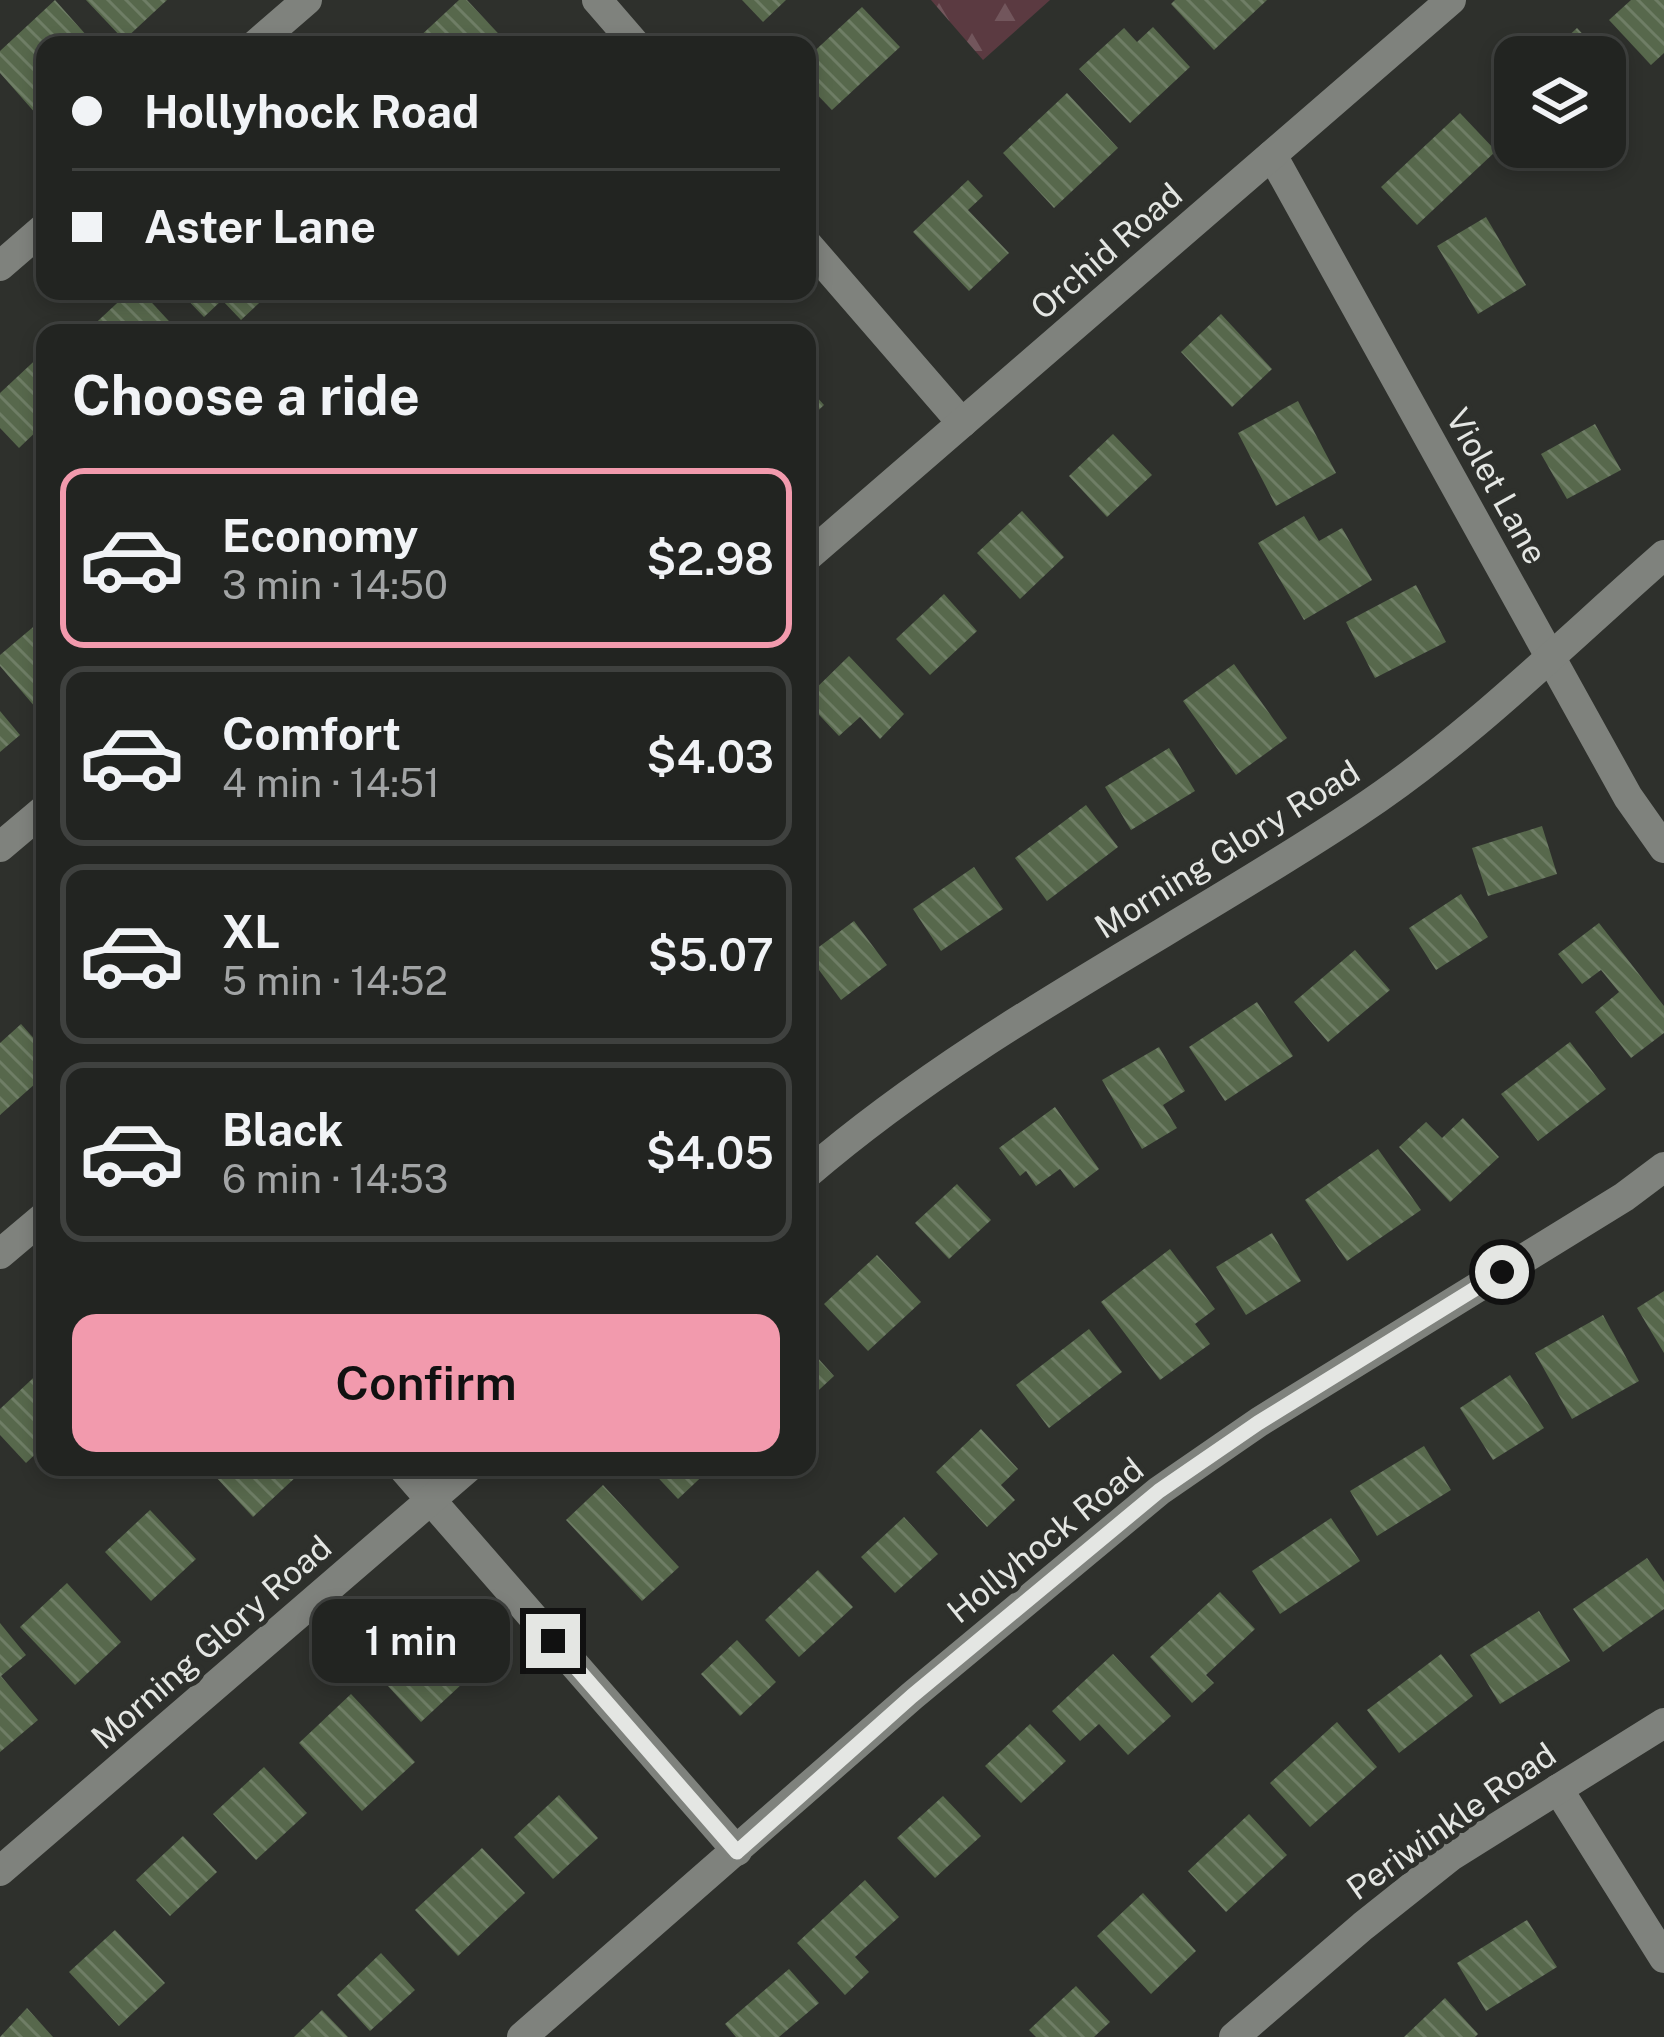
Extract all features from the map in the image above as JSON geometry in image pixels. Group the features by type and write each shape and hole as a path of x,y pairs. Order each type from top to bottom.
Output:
{"street":[{"path":"265,36 307,0"},
{"path":"597,0 628,36"},
{"name":"Orchid Road","path":"816,549 1451,0"},
{"name":"Violet Lane","path":"1272,155 1628,797 1664,848"},
{"path":"0,266 36,235"},
{"path":"816,254 962,423"},
{"name":"Morning Glory Road","path":"816,1166 985,1043 1360,812 1455,738 1664,555"},
{"path":"0,848 36,816"},
{"name":"Hollyhock Road","path":"522,2037 912,1696 1159,1491 1258,1423 1624,1197 1664,1167"},
{"path":"0,1254 36,1224"},
{"path":"410,1476 737,1852"},
{"name":"Morning Glory Road","path":"0,1871 459,1476"},
{"name":"Periwinkle Road","path":"1234,2037 1451,1856 1664,1723"},
{"path":"1558,1789 1664,1958"}],"green space":[{"path":"931,0 1050,0 983,60"}],"building":[{"path":"55,0 87,36 36,36 36,114 0,73 0,51"},
{"path":"86,0 167,0 128,36 120,36"},
{"path":"459,0 467,0 501,36 420,36"},
{"path":"742,0 786,0 763,22"},
{"path":"1175,0 1267,0 1214,50 1171,4"},
{"path":"1631,0 1664,0 1664,53 1651,65 1609,20"},
{"path":"862,7 900,47 832,110 816,93 816,50"},
{"path":"1153,27 1190,67 1130,123 1079,69 1124,28 1137,42"},
{"path":"1067,93 1118,148 1054,208 1003,153"},
{"path":"1460,113 1494,149 1417,225 1381,187"},
{"path":"968,180 983,196 968,210 1009,253 969,291 913,232"},
{"path":"1486,217 1526,285 1478,314 1437,246"},
{"path":"120,300 149,300 172,324 95,324"},
{"path":"188,300 222,300 204,317"},
{"path":"222,300 262,300 241,320"},
{"path":"1221,314 1272,369 1232,407 1181,352"},
{"path":"36,359 36,432 19,448 0,428 0,393"},
{"path":"1298,401 1336,473 1276,506 1238,433"},
{"path":"1595,424 1621,470 1567,499 1541,454"},
{"path":"1113,434 1152,475 1107,517 1069,476"},
{"path":"1022,511 1064,557 1020,599 977,553"},
{"path":"1304,516 1319,541 1342,528 1372,580 1304,620 1258,543"},
{"path":"1416,585 1446,642 1375,678 1346,622"},
{"path":"944,594 977,631 930,675 896,639"},
{"path":"36,625 36,708 0,666 0,655"},
{"path":"849,656 904,714 880,739 860,717 839,736 816,712 816,688"},
{"path":"1234,664 1287,738 1236,775 1183,701"},
{"path":"0,711 20,735 0,752"},
{"path":"1169,748 1195,791 1131,830 1105,787"},
{"path":"1086,805 1118,847 1047,901 1015,858"},
{"path":"1542,826 1557,874 1488,896 1472,848"},
{"path":"974,867 1003,909 941,951 913,909"},
{"path":"1461,894 1488,937 1436,970 1409,928"},
{"path":"854,921 887,965 841,1000 816,966 816,949"},
{"path":"1599,923 1664,1006 1664,1033 1631,1058 1595,1012 1619,992 1601,970 1582,984 1558,954"},
{"path":"1355,950 1390,990 1328,1042 1294,1002"},
{"path":"1257,1002 1293,1056 1225,1101 1189,1047"},
{"path":"21,1024 36,1041 36,1083 0,1115 0,1043"},
{"path":"1570,1042 1606,1089 1538,1141 1501,1094"},
{"path":"1159,1047 1185,1091 1163,1105 1177,1128 1142,1149 1102,1080"},
{"path":"1055,1107 1099,1169 1074,1188 1060,1169 1036,1186 1026,1171 1020,1176 999,1148"},
{"path":"1463,1118 1499,1157 1450,1202 1399,1147 1426,1122 1442,1138"},
{"path":"1378,1149 1421,1210 1347,1261 1305,1200"},
{"path":"957,1184 991,1220 949,1259 915,1223"},
{"path":"1272,1233 1301,1281 1246,1315 1216,1267"},
{"path":"1170,1249 1215,1309 1195,1324 1210,1344 1160,1380 1101,1302"},
{"path":"877,1255 921,1302 868,1351 824,1304"},
{"path":"1664,1291 1664,1353 1637,1308"},
{"path":"1603,1315 1639,1381 1572,1419 1535,1353"},
{"path":"1089,1329 1122,1372 1049,1428 1016,1385"},
{"path":"816,1356 834,1376 816,1393"},
{"path":"36,1375 36,1454 26,1463 0,1435 0,1409"},
{"path":"1510,1375 1544,1428 1493,1460 1460,1408"},
{"path":"981,1429 1018,1469 1001,1485 1015,1500 987,1527 936,1472"},
{"path":"1424,1446 1451,1490 1377,1536 1350,1491"},
{"path":"215,1476 297,1476 253,1517"},
{"path":"656,1476 702,1476 678,1499"},
{"path":"603,1485 679,1567 642,1601 566,1520"},
{"path":"150,1510 196,1559 151,1601 105,1552"},
{"path":"904,1517 938,1554 895,1593 861,1557"},
{"path":"1331,1518 1360,1561 1280,1614 1252,1571"},
{"path":"1647,1558 1664,1582 1664,1609 1603,1652 1573,1609"},
{"path":"818,1570 853,1607 799,1657 765,1620"},
{"path":"67,1583 121,1642 75,1685 20,1627"},
{"path":"1220,1592 1255,1629 1206,1675 1214,1683 1192,1703 1150,1657"},
{"path":"1539,1611 1570,1661 1500,1704 1470,1655"},
{"path":"406,1622 463,1683 421,1722 365,1661"},
{"path":"0,1623 26,1655 1,1676 38,1720 0,1752"},
{"path":"737,1640 776,1682 740,1716 701,1674"},
{"path":"1113,1654 1171,1716 1128,1755 1099,1724 1080,1741 1052,1711"},
{"path":"1441,1654 1473,1696 1399,1753 1367,1710"},
{"path":"351,1694 415,1762 362,1811 299,1743"},
{"path":"1337,1722 1377,1767 1310,1827 1270,1783"},
{"path":"1030,1724 1066,1761 1021,1803 985,1766"},
{"path":"264,1767 307,1813 256,1860 213,1814"},
{"path":"559,1795 598,1838 553,1879 514,1837"},
{"path":"943,1796 981,1836 935,1878 897,1838"},
{"path":"1249,1814 1287,1855 1226,1912 1188,1871"},
{"path":"183,1836 217,1872 170,1916 136,1880"},
{"path":"482,1848 525,1893 458,1956 415,1910"},
{"path":"865,1880 899,1917 855,1957 869,1972 845,1995 797,1943"},
{"path":"1143,1893 1196,1951 1151,1994 1097,1936"},
{"path":"1527,1920 1557,1967 1486,2011 1457,1963"},
{"path":"115,1930 165,1983 119,2026 69,1972"},
{"path":"381,1953 415,1990 370,2031 337,1995"},
{"path":"789,1969 819,2003 779,2037 736,2037 725,2024"},
{"path":"1076,1986 1110,2022 1094,2037 1036,2037 1029,2030"},
{"path":"1445,1998 1478,2034 1475,2037 1404,2037"},
{"path":"27,2008 53,2037 0,2037"},
{"path":"322,2010 348,2037 294,2037"}],"route":[{"path":"553,1641 737,1852 912,1696 1159,1491 1258,1423 1502,1272"}]}
